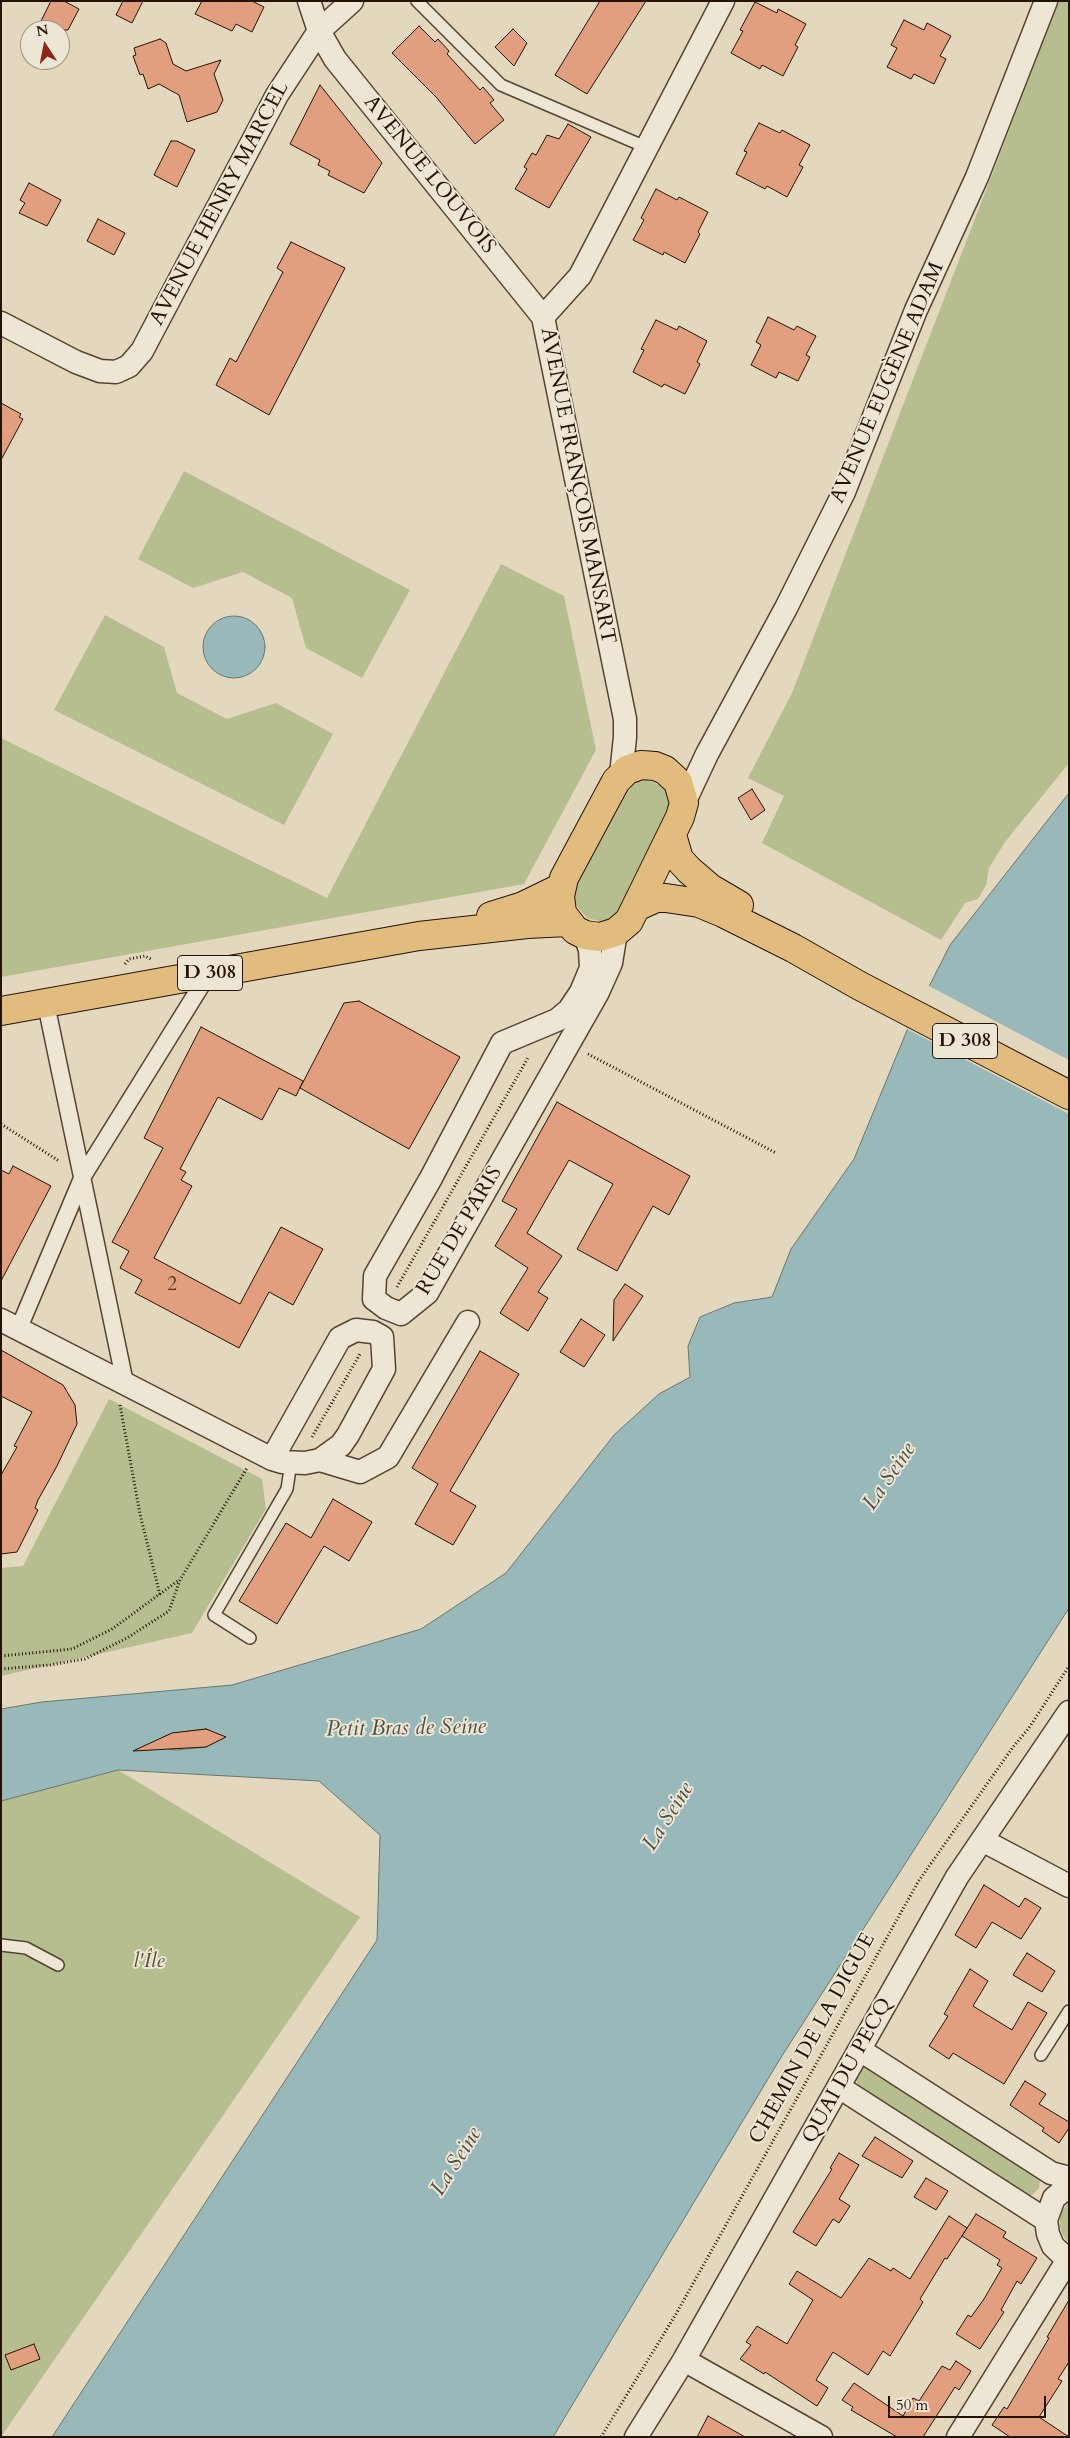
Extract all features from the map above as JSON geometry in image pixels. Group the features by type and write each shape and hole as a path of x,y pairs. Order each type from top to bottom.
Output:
{"main road":[{"path":"634,767 660,768 678,782 684,803 672,835 629,921 616,932 600,937 576,929 560,903 562,887 606,798 621,775 634,767"},
{"name":"D 308","path":"672,835 679,859 696,877 710,888 864,981 1069,1095"},
{"name":"D 308","path":"419,936 523,906 562,887"},
{"name":"D 308","path":"636,907 656,898 679,899 699,903 1069,1080"},
{"name":"D 308","path":"1,1012 419,936 527,924 576,929"}],"street":[{"name":"AVENUE LOUVOIS","path":"309,1 319,31 335,58 543,317"},
{"name":"AVENUE HENRY MARCEL","path":"1,324 76,362 100,371 116,372 129,366 142,351 277,96 319,31 352,1"},
{"name":"AVENUE FRANÇOIS MANSART","path":"621,775 625,737 624,719 543,317 580,276 723,1"},
{"name":"AVENUE EUGÈNE ADAM","path":"684,803 707,754 786,608 844,492 916,310 977,177 1046,1"},
{"name":"AVENUE FRANÇOIS MANSART","path":"624,719 642,750 660,768"},
{"path":"660,768 683,766 707,754"},
{"name":"RUE DE PARIS","path":"576,929 590,950 591,968 581,992 569,1010 557,1020 502,1043 431,1178 375,1276 374,1299 386,1308 401,1314 427,1292 569,1044 609,970 616,932"},
{"path":"209,973 83,1176 10,1324 125,1382 253,1451 281,1460 305,1463 320,1460 341,1445 348,1435 384,1369 382,1337 373,1332 356,1330 340,1338 281,1460"},
{"path":"46,1004 125,1382"},
{"path":"320,1460 360,1472 388,1457 468,1322"},
{"name":"QUAI DU PECQ","path":"636,2437 684,2360 957,1877 1069,1712"},
{"path":"982,1840 1069,1886"},
{"path":"860,2050 1052,2173 1069,2178"},
{"path":"839,2087 1046,2220"},
{"path":"958,2437 1068,2261 1053,2246 1048,2234 1046,2220 1054,2198 1069,2186"},
{"path":"684,2360 821,2437"}],"lane":[{"path":"417,1 501,85 648,148"},
{"path":"250,1638 214,1615 287,1489 281,1460"},
{"path":"1,1945 26,1948 58,1965"},
{"path":"1041,2055 1069,2011"}],"path":[{"path":"569,1044 776,1154"},
{"path":"1,1124 83,1176"},
{"path":"125,1382 120,1405 140,1514 160,1595"},
{"path":"1,1656 72,1649 112,1629 180,1580"},
{"name":"CHEMIN DE LA DIGUE","path":"601,2437 676,2314 918,1882 1012,1747 1029,1728 1069,1666"}],"green space":[{"path":"1059,1 1069,1 1069,763 1005,842 989,868 986,885 978,899 965,903 941,940 762,843 784,796 748,778 792,693"},
{"path":"184,471 410,590 362,678 306,648 292,598 243,572 193,588 138,559"},
{"path":"501,564 564,596 596,750 524,884 1,977 1,738 327,898"},
{"path":"105,615 164,647 177,693 227,719 276,703 333,734 284,825 54,710"},
{"path":"639,780 648,780 664,787 672,803 621,910 608,920 599,921 587,918 575,904 573,898 576,884 625,790"},
{"path":"109,1399 262,1479 266,1509 192,1633 1,1676 1,1568 23,1566"},
{"name":"l'Île","path":"118,1770 360,1917 1,2437 1,1801"},
{"path":"864,2067 868,2067 1040,2178 1039,2188 1032,2195 1027,2195 858,2087 856,2077"},
{"path":"1069,2201 1069,2243 1062,2234 1060,2215"}],"water":[{"path":"228,616 240,616 256,625 263,635 265,647 263,659 256,669 240,678 228,678 217,673 208,664 203,653 203,641 208,630 217,621"},
{"path":"1069,793 1069,1608 780,2059 553,2437 52,2437 377,1940 380,1835 319,1781 118,1770 1,1801 1,1709 42,1702 232,1685 421,1629 506,1573 614,1435 659,1394 690,1377 688,1346 700,1317 734,1303 772,1297 791,1249 854,1159 908,1028 950,945","holes":["206,1729 221,1737 206,1747 176,1750 161,1748 159,1740 173,1733"]}],"pier":[{"path":"927,985 1069,1060 1069,1114 905,1028"}],"building":[{"path":"51,1 64,1 79,9 70,26 70,20 42,20"},
{"path":"123,1 143,1 132,23 116,15"},
{"path":"202,1 252,1 264,7 252,32 236,24 232,31 195,14"},
{"path":"600,1 646,1 587,94 555,75"},
{"path":"755,2 777,13 778,9 806,24 795,45 798,47 783,76 762,65 760,69 731,53 743,31 740,30"},
{"path":"904,20 924,30 927,23 951,36 940,56 946,59 934,84 914,74 911,79 887,67 897,48 891,45"},
{"path":"419,26 435,42 438,39 449,51 447,54 480,90 483,87 494,100 490,103 504,120 475,144 436,97 392,53"},
{"path":"513,29 527,43 514,66 495,47"},
{"path":"160,39 166,43 173,64 186,71 221,60 214,74 223,100 217,112 187,122 179,95 159,84 148,89 143,74 140,75 133,56 136,55 134,48"},
{"path":"320,85 382,163 364,193 328,175 330,171 318,165 320,160 290,144"},
{"path":"759,123 780,133 782,130 810,145 799,165 803,167 787,197 767,186 765,189 736,174 747,152 744,151"},
{"path":"568,124 591,137 549,208 515,189 527,169 524,167 532,153 536,155 547,135 559,139"},
{"path":"171,141 177,141 195,150 177,187 154,175"},
{"path":"29,183 61,200 47,226 19,213 25,203 20,200"},
{"path":"656,189 677,200 679,197 708,212 698,232 700,234 685,263 664,252 663,255 633,240 644,220 641,218"},
{"path":"98,219 125,233 114,255 87,241"},
{"path":"291,242 345,268 269,415 216,385 230,358 236,362 283,272 277,268"},
{"path":"768,317 794,330 797,326 816,336 806,355 810,357 798,381 779,372 776,378 751,365 761,345 756,342"},
{"path":"656,320 677,330 679,326 707,341 697,362 700,364 685,394 664,384 662,387 633,372 644,350 641,349"},
{"path":"1,403 21,414 19,417 23,419 1,460"},
{"path":"752,789 765,810 751,820 738,798"},
{"path":"359,1001 460,1057 409,1149 300,1088 344,1003"},
{"path":"201,1027 303,1081 296,1096 279,1088 262,1120 218,1097 180,1169 186,1172 181,1180 192,1186 154,1258 240,1304 281,1227 323,1249 293,1305 269,1292 239,1348 135,1293 142,1280 120,1268 129,1251 112,1242 163,1148 144,1138"},
{"path":"557,1102 690,1176 669,1215 653,1206 617,1271 577,1249 613,1184 569,1160 527,1233 562,1256 538,1292 548,1298 528,1331 500,1313 528,1268 495,1246 517,1209 502,1201"},
{"path":"13,1166 51,1186 1,1281 1,1170 9,1174"},
{"path":"625,1284 643,1296 613,1341 614,1300"},
{"path":"581,1319 605,1335 584,1367 560,1352"},
{"path":"1,1350 63,1385 75,1405 77,1424 38,1500 35,1508 38,1510 17,1552 1,1554 1,1475 17,1447 14,1446 32,1412 1,1396"},
{"path":"480,1351 519,1374 450,1491 476,1506 453,1545 415,1524 438,1484 412,1468"},
{"path":"333,1499 372,1522 349,1561 324,1546 277,1624 239,1601 286,1523 311,1538"},
{"path":"206,1729 226,1737 206,1747 133,1751 172,1733"},
{"path":"984,1885 1019,1907 1025,1898 1041,1908 1021,1939 992,1922 976,1948 955,1935"},
{"path":"1027,1953 1055,1971 1042,1992 1013,1975"},
{"path":"970,1969 988,1981 973,2006 1012,2030 1028,2002 1047,2013 1004,2084 953,2053 949,2059 929,2046 948,2016 944,2014"},
{"path":"1025,2081 1046,2094 1039,2104 1069,2122 1069,2128 1059,2143 1042,2131 1044,2128 1010,2105"},
{"path":"875,2137 913,2161 902,2178 862,2156"},
{"path":"839,2153 859,2165 839,2199 850,2206 839,2223 833,2219 816,2246 793,2232 832,2169 830,2168"},
{"path":"926,2178 948,2191 936,2210 914,2197"},
{"path":"976,2214 1006,2232 1003,2237 1037,2258 1021,2284 1017,2281 1001,2310 1004,2312 980,2349 956,2334 968,2315 971,2317 984,2299 1002,2268 997,2265 1000,2260 962,2236"},
{"path":"949,2216 967,2228 947,2259 945,2258 920,2299 923,2302 890,2356 883,2351 868,2375 833,2352 816,2380 828,2388 817,2406 765,2372 764,2374 740,2359 751,2345 746,2342 757,2326 787,2344 813,2300 789,2284 797,2271 841,2298 869,2258 891,2271 893,2268 910,2279"},
{"path":"1069,2300 1069,2362 1058,2379 1062,2381 1039,2417 1069,2437 1010,2437 992,2425 1004,2407 1007,2409"},
{"path":"34,2344 40,2359 11,2370 5,2355"},
{"path":"956,2361 971,2371 959,2390 955,2387 923,2437 897,2437 851,2410 853,2407 842,2400 854,2383 903,2416 913,2398 919,2401 942,2366 950,2370"},
{"path":"708,2416 745,2437 697,2437"}],"water label":[{"name":"La Seine","path":"890,1477"},
{"name":"Petit Bras de Seine","path":"406,1729"},
{"name":"La Seine","path":"669,1817"},
{"name":"La Seine","path":"457,2162"}]}
